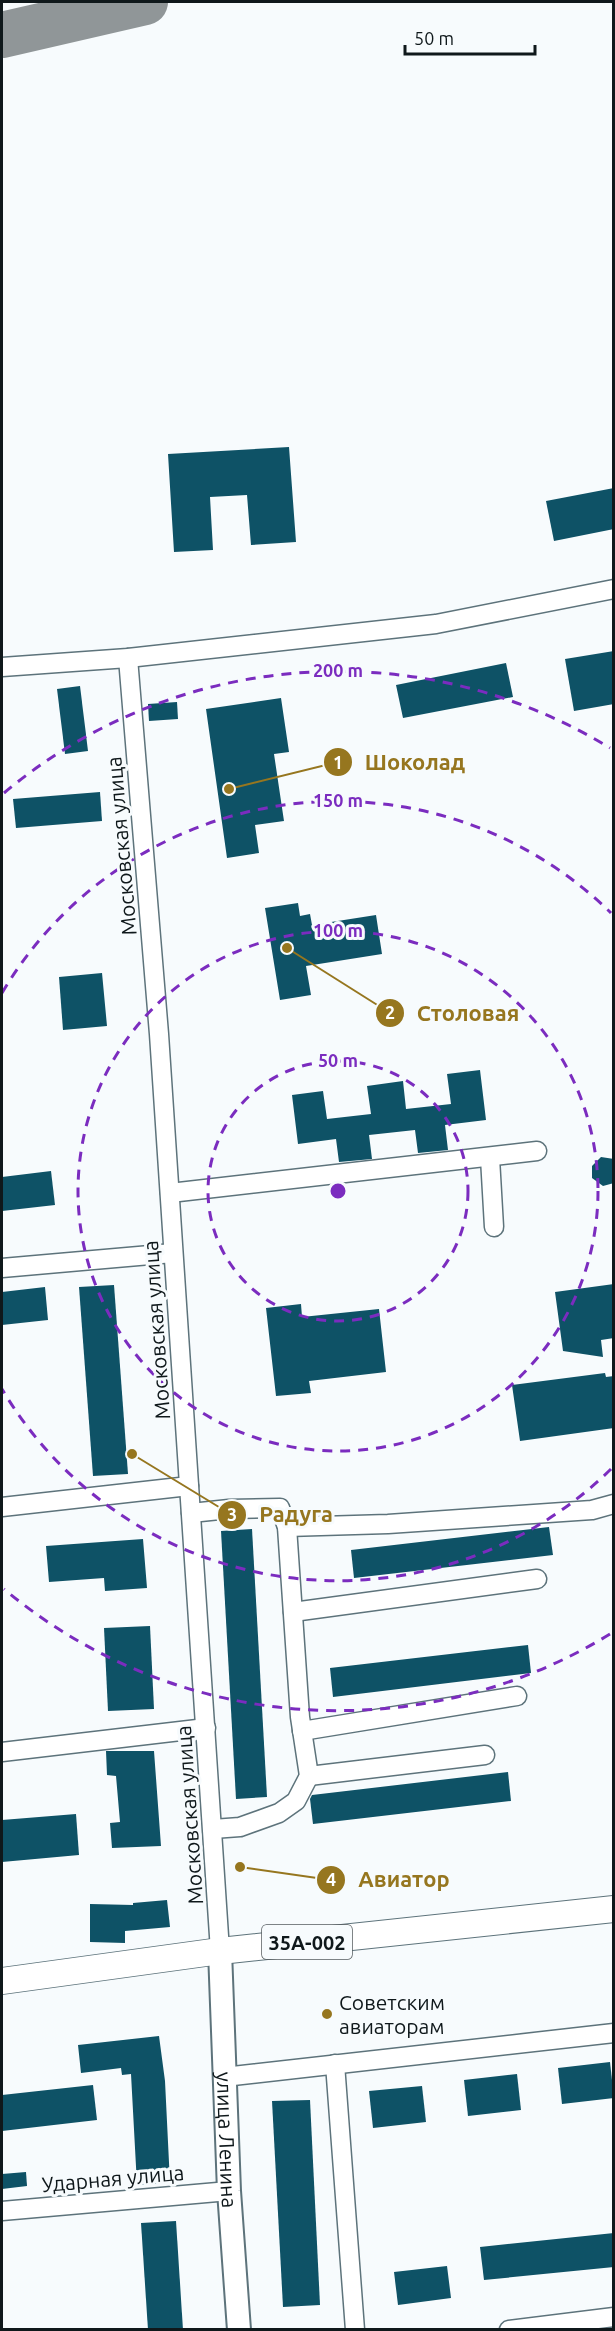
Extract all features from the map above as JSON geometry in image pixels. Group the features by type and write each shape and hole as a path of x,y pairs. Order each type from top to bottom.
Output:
{"highway":[{"name":"35А-002","path":"2,1981 220,1951 614,1909"}],"main road":[{"name":"улица Ленина","path":"220,1951 229,2191 239,2330"}],"street":[{"path":"2,667 128,658 436,624 614,589"},
{"name":"Московская улица","path":"128,658 159,1022 220,1951"},
{"path":"170,1193 537,1151"},
{"path":"490,1158 494,1227"},
{"path":"2,1268 173,1253"},
{"path":"2,1508 189,1486"},
{"path":"286,1527 388,1524 592,1510 614,1504"},
{"path":"191,1513 230,1509 280,1508 286,1527 302,1731 309,1776 296,1801 279,1813 240,1827 213,1829"},
{"path":"293,1612 537,1579"},
{"path":"302,1731 518,1696"},
{"path":"2,1752 206,1728"},
{"path":"309,1776 485,1755"},
{"path":"224,2077 614,2033"},
{"path":"335,2064 355,2330"},
{"name":"Ударная улица","path":"2,2211 229,2191"},
{"path":"509,2330 614,2317"}],"building":[{"path":"289,447 296,542 251,545 247,495 210,497 213,550 174,552 168,454"},
{"path":"614,488 614,529 554,541 546,501"},
{"path":"614,651 614,704 574,711 565,659"},
{"path":"506,663 513,697 403,718 396,685"},
{"path":"80,686 88,751 65,754 57,689"},
{"path":"281,698 289,752 274,754 284,821 255,825 259,853 227,858 206,709"},
{"path":"177,702 178,719 149,721 148,704"},
{"path":"100,792 102,821 16,828 13,799"},
{"path":"298,903 300,916 310,914 312,925 376,915 382,954 306,966 311,995 280,1000 265,908"},
{"path":"102,973 107,1026 63,1030 59,977"},
{"path":"480,1070 486,1120 445,1125 448,1150 418,1153 415,1130 369,1135 372,1159 339,1162 336,1139 298,1144 292,1095 323,1091 327,1119 371,1114 367,1086 403,1081 406,1109 451,1104 447,1074"},
{"path":"601,1157 614,1159 614,1183 603,1186 592,1178 592,1166"},
{"path":"51,1171 55,1205 2,1211 2,1177"},
{"path":"614,1284 614,1338 601,1340 603,1357 563,1351 555,1292"},
{"path":"114,1285 128,1474 93,1476 79,1287"},
{"path":"45,1287 48,1320 2,1325 2,1292"},
{"path":"301,1304 302,1317 379,1309 386,1372 309,1381 311,1393 276,1396 266,1308"},
{"path":"605,1373 606,1377 614,1376 614,1428 520,1441 512,1385"},
{"path":"549,1527 553,1555 354,1578 351,1550"},
{"path":"252,1529 267,1797 236,1799 221,1531"},
{"path":"143,1539 147,1588 105,1591 104,1578 49,1582 46,1546"},
{"path":"150,1626 154,1709 108,1711 104,1628"},
{"path":"528,1645 531,1673 333,1697 330,1668"},
{"path":"106,1751 154,1751 161,1846 112,1848 110,1823 120,1822 116,1776 107,1775"},
{"path":"508,1772 511,1801 313,1824 310,1799 312,1795"},
{"path":"76,1814 79,1855 2,1862 2,1820"},
{"path":"167,1900 170,1927 125,1931 125,1943 90,1942 90,1904 133,1905 133,1903"},
{"path":"159,2036 165,2081 170,2183 137,2185 131,2074 122,2075 121,2068 81,2073 78,2045"},
{"path":"610,2062 614,2098 562,2104 558,2068"},
{"path":"517,2074 521,2110 468,2116 464,2080"},
{"path":"93,2085 97,2120 2,2131 2,2095"},
{"path":"422,2086 426,2122 373,2128 369,2091"},
{"path":"310,2100 320,2305 283,2307 272,2101"},
{"path":"26,2172 27,2186 2,2189 2,2174"},
{"path":"176,2221 183,2330 148,2330 141,2223"},
{"path":"614,2233 614,2267 484,2280 480,2247"},
{"path":"447,2266 451,2298 398,2305 394,2272"}],"taxiway":[{"path":"2,35 145,2"}],"place":[{"name":"Шоколад","path":"229,789"},
{"name":"Столовая","path":"287,948"},
{"name":"Радуга","path":"132,1454"},
{"name":"Авиатор","path":"240,1867"},
{"name":"Советским авиаторам","path":"327,2014"}]}
